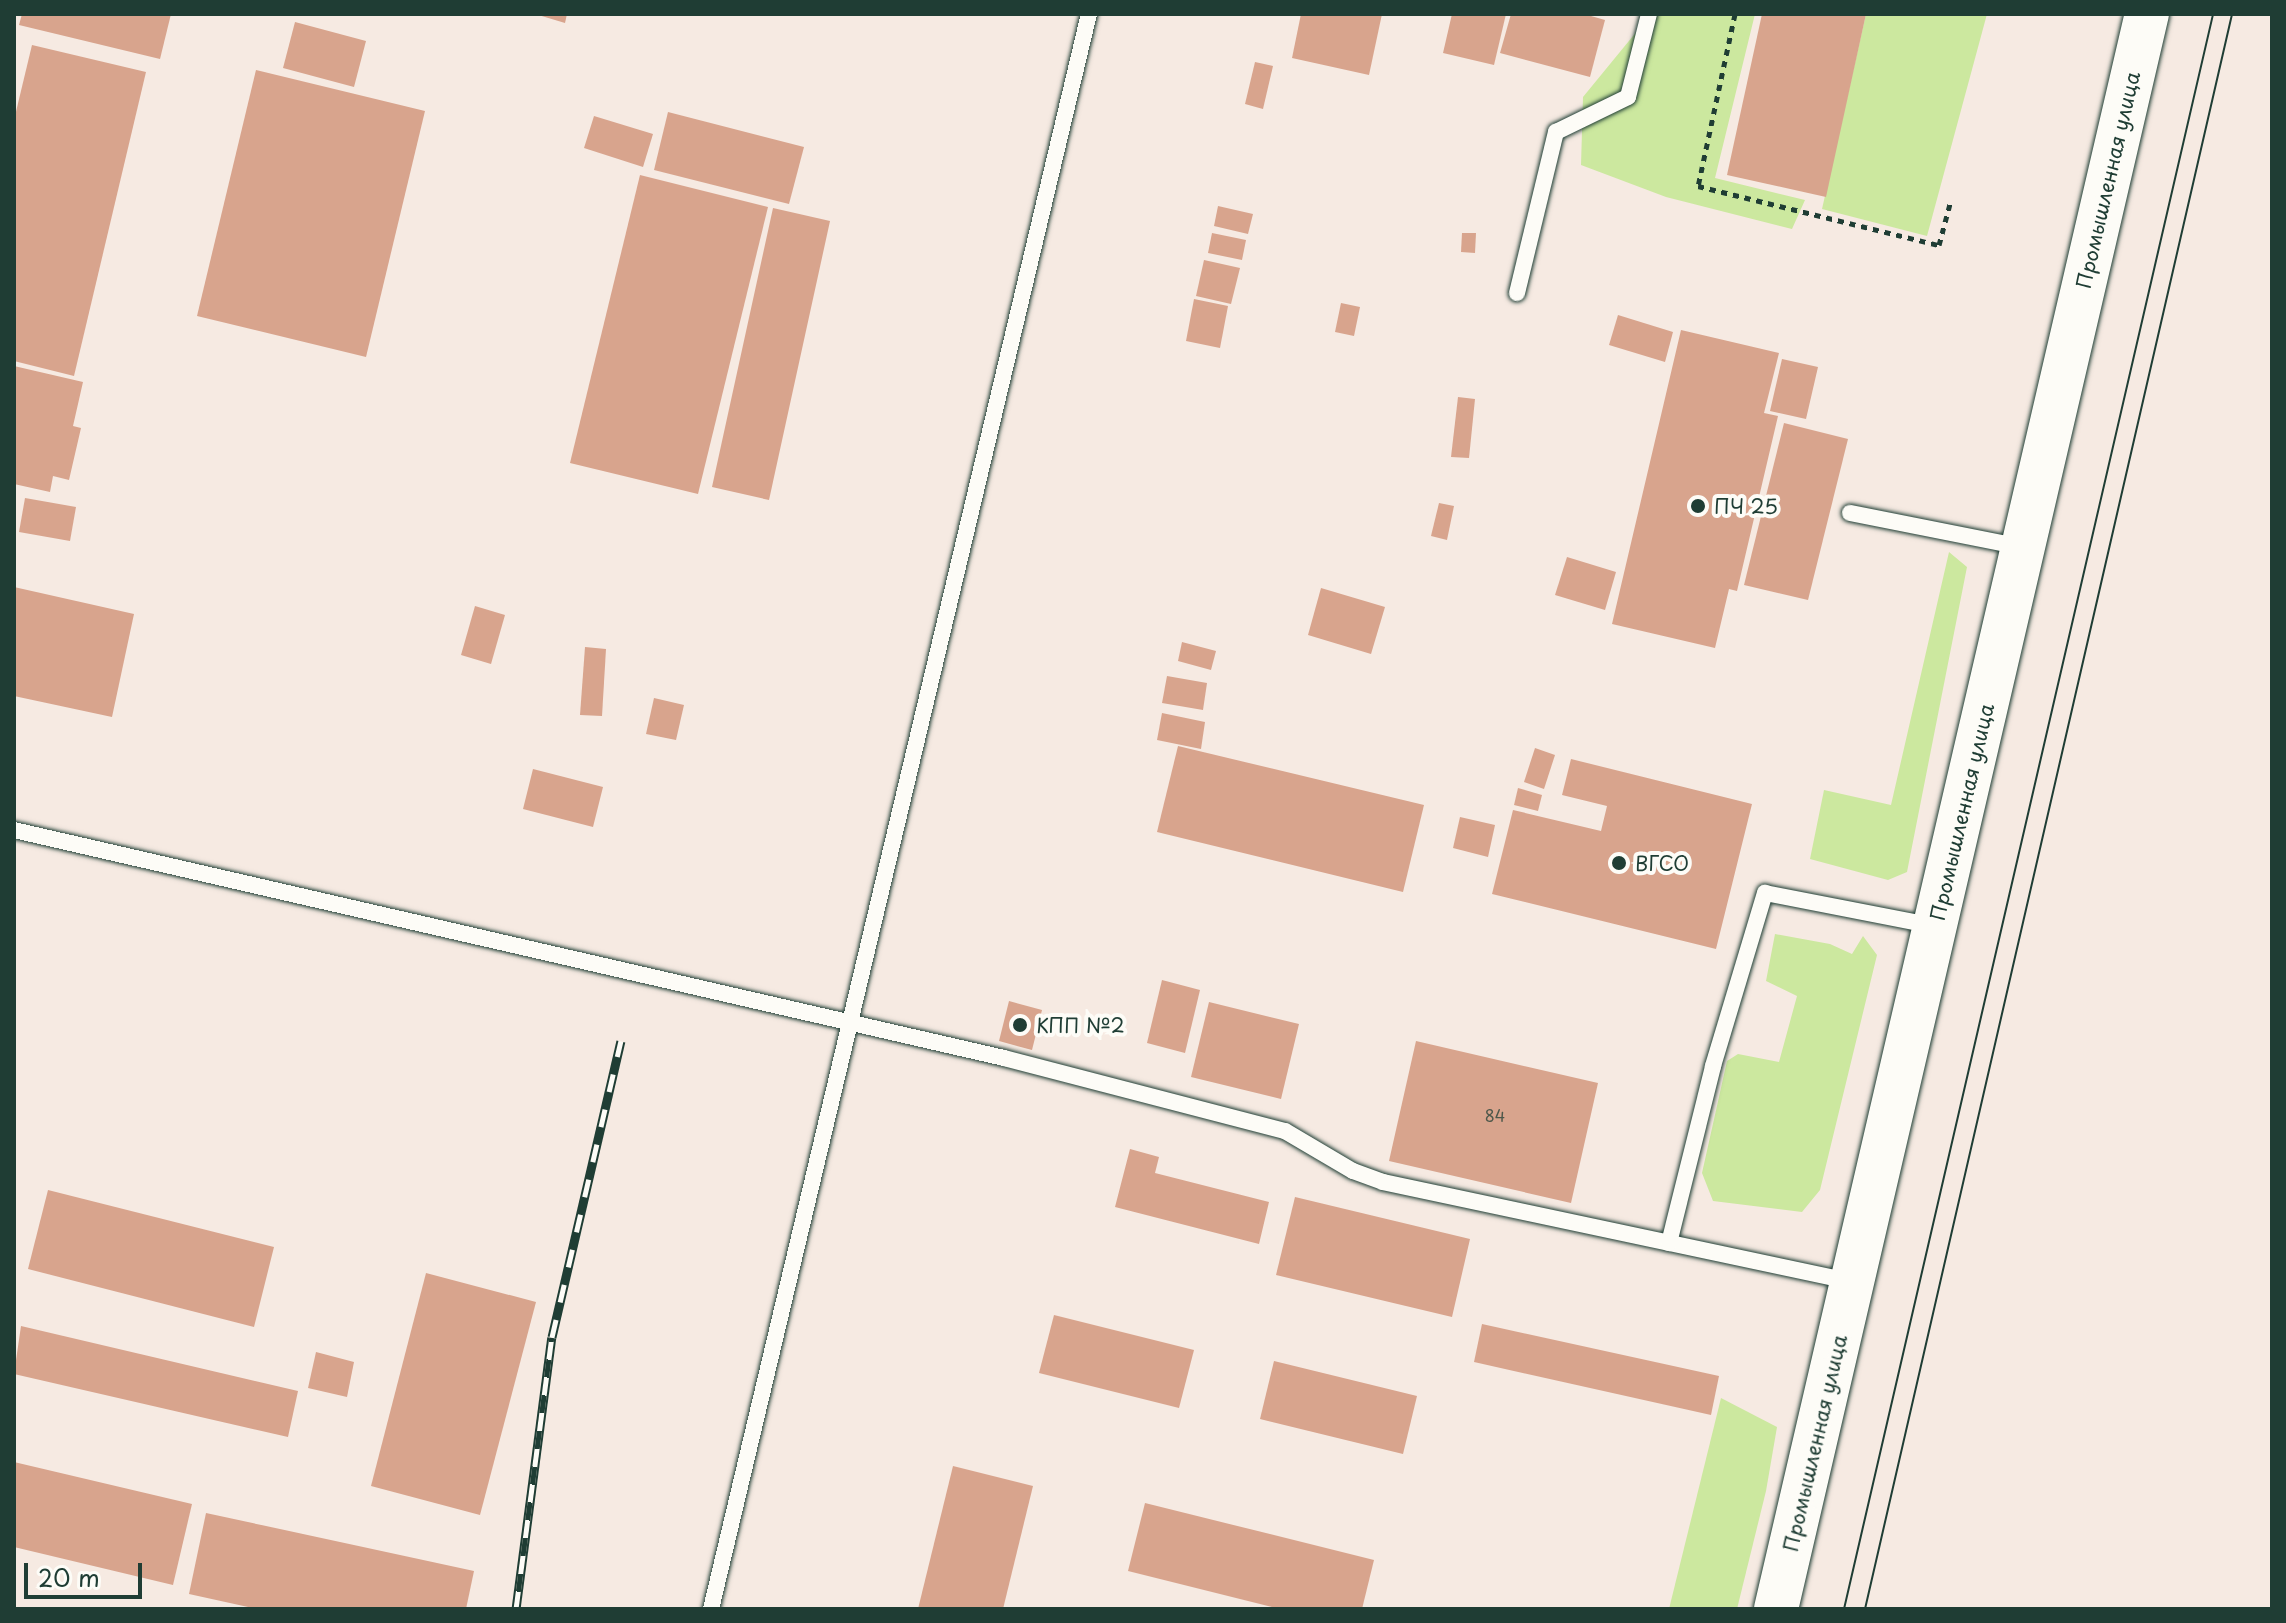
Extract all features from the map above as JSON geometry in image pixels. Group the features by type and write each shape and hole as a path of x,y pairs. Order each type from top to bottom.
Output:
{"street":[{"name":"Промышленная улица","path":"1776,1609 2147,14"}],"lane":[{"path":"711,1609 1089,14"},
{"path":"1517,293 1556,132 1628,97 1649,14"},
{"path":"1850,513 2023,547"},
{"path":"14,830 849,1022 1285,1131 1353,1171 1383,1182 1853,1281"},
{"path":"1669,1243 1713,1066 1765,893 1936,926"}],"path":[{"path":"1735,14 1698,186 1939,245 1951,200"}],"green space":[{"path":"1651,14 1755,14 1715,178 1805,200 1792,229 1666,197 1581,165 1583,97"},
{"path":"1866,14 1987,14 1927,236 1822,209"},
{"path":"1949,552 1967,567 1907,872 1888,880 1810,859 1824,790 1891,805"},
{"path":"1775,934 1830,944 1852,954 1863,936 1877,955 1820,1190 1802,1212 1713,1201 1702,1173 1727,1061 1738,1054 1779,1062 1797,996 1766,981"},
{"path":"1721,1398 1777,1427 1766,1491 1737,1609 1669,1609"}],"building":[{"path":"22,14 171,14 160,59 19,25"},
{"path":"535,14 567,14 565,23"},
{"path":"1301,14 1382,14 1369,75 1292,58"},
{"path":"1452,14 1506,14 1494,65 1443,53"},
{"path":"1511,14 1584,14 1605,20 1590,77 1500,53"},
{"path":"1762,14 1866,14 1826,197 1727,175"},
{"path":"295,22 366,41 354,87 283,68"},
{"path":"32,45 146,72 74,376 14,361 14,120"},
{"path":"1255,62 1273,66 1263,109 1245,104"},
{"path":"256,70 425,111 366,357 197,316"},
{"path":"668,112 804,147 789,204 654,170"},
{"path":"594,116 653,134 643,167 584,148"},
{"path":"640,175 768,207 698,494 570,463"},
{"path":"1218,206 1253,214 1248,234 1214,226"},
{"path":"773,208 830,221 769,500 712,487"},
{"path":"1212,233 1246,240 1242,260 1208,253"},
{"path":"1462,233 1476,233 1475,253 1461,252"},
{"path":"1204,260 1240,268 1231,304 1196,296"},
{"path":"1194,299 1228,306 1220,348 1186,341"},
{"path":"1341,303 1360,307 1354,336 1335,332"},
{"path":"1618,315 1673,332 1665,362 1609,345"},
{"name":"ПЧ 25","path":"1681,330 1779,353 1764,413 1778,416 1737,591 1729,589 1715,648 1612,624"},
{"path":"1782,359 1818,367 1806,419 1770,411"},
{"path":"14,366 83,382 73,426 81,428 69,480 53,476 50,492 14,484"},
{"path":"1458,397 1475,399 1469,458 1451,457"},
{"path":"1784,423 1848,439 1808,600 1744,585"},
{"path":"25,498 76,507 70,541 19,532"},
{"path":"1439,503 1454,506 1447,540 1431,536"},
{"path":"1567,557 1616,572 1605,610 1555,595"},
{"path":"14,587 134,614 112,717 14,696"},
{"path":"1321,588 1385,607 1371,654 1308,635"},
{"path":"475,606 505,615 491,664 461,655"},
{"path":"1182,642 1216,651 1211,670 1178,661"},
{"path":"585,647 606,649 602,716 580,715"},
{"path":"1167,676 1207,683 1203,710 1162,703"},
{"path":"654,698 684,705 676,740 646,734"},
{"path":"1162,713 1205,722 1201,749 1157,740"},
{"path":"1178,746 1424,805 1403,892 1157,832"},
{"path":"1535,748 1555,755 1544,789 1524,782"},
{"name":"ВГСО","path":"1571,759 1752,804 1716,949 1492,894 1513,810 1601,831 1607,806 1562,795"},
{"path":"533,769 603,787 593,827 523,809"},
{"path":"1518,788 1542,795 1538,811 1514,805"},
{"path":"1460,817 1495,825 1488,857 1453,848"},
{"path":"1162,980 1200,990 1185,1053 1147,1043"},
{"name":"КПП №2","path":"1009,1001 1042,1010 1032,1050 999,1041"},
{"path":"1209,1002 1299,1024 1281,1099 1191,1077"},
{"path":"1416,1041 1598,1083 1571,1203 1389,1161"},
{"path":"1130,1149 1159,1157 1155,1173 1269,1202 1259,1244 1115,1207"},
{"path":"48,1190 274,1247 254,1327 28,1269"},
{"path":"1295,1197 1470,1239 1452,1317 1276,1275"},
{"path":"426,1273 536,1302 480,1515 371,1486"},
{"path":"1054,1315 1194,1350 1179,1408 1039,1373"},
{"path":"1482,1324 1719,1376 1711,1415 1474,1362"},
{"path":"21,1326 298,1391 288,1437 14,1374"},
{"path":"316,1352 354,1362 347,1397 308,1388"},
{"path":"1274,1361 1417,1396 1403,1454 1260,1419"},
{"path":"14,1462 192,1504 173,1585 14,1547"},
{"path":"953,1466 1033,1486 1003,1609 918,1609"},
{"path":"1145,1503 1374,1560 1362,1609 1280,1609 1128,1571"},
{"path":"206,1513 474,1571 466,1609 257,1609 189,1594"}],"tram line":[{"path":"1844,1609 2213,14"},
{"path":"1865,1609 2232,14"}],"railway":[{"path":"516,1609 552,1337 621,1041"}],"place":[{"name":"ПЧ 25","path":"1698,506"},
{"name":"ВГСО","path":"1619,863"},
{"name":"КПП №2","path":"1020,1025"}]}
